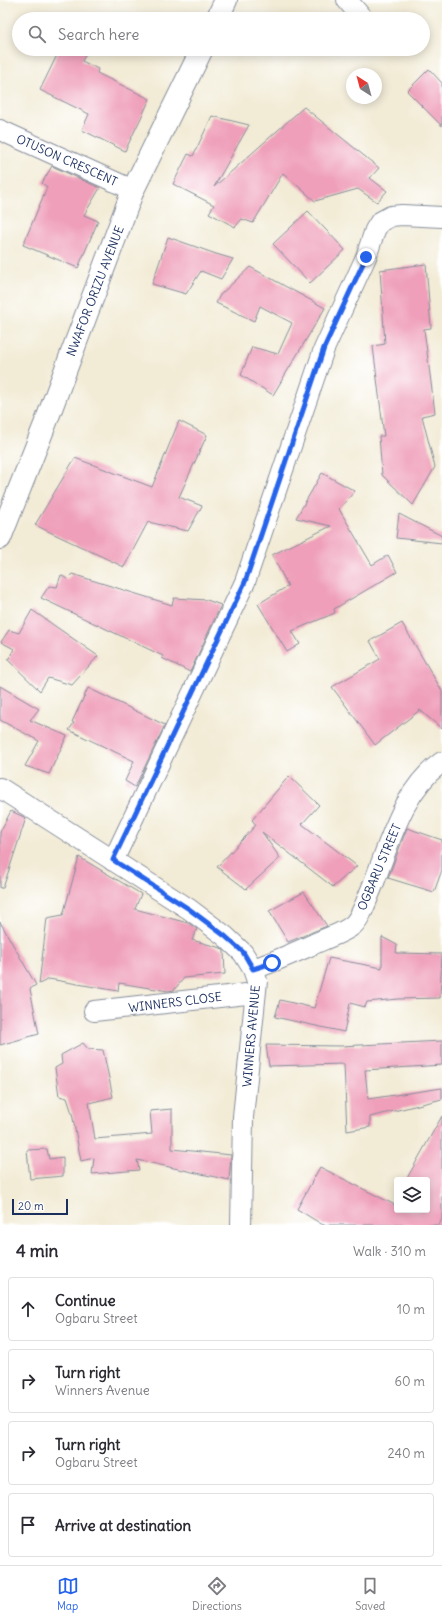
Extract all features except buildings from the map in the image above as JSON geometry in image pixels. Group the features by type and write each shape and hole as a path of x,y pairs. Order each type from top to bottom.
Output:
{"street":[{"path":"220,12 226,0"},
{"path":"347,0 357,12"},
{"name":"NWAFOR ORIZU AVENUE","path":"0,538 46,422 133,190 199,56"},
{"name":"OTUSON CRESCENT","path":"0,130 133,190"},
{"path":"113,860 245,582 324,348 366,257 375,230 380,222 391,216 402,215 442,217"},
{"name":"OGBARU STREET","path":"253,969 272,963 339,933 353,924 367,898 404,807 416,788 432,769 442,762"},
{"name":"WINNERS AVENUE","path":"0,788 189,909 225,936 243,952 253,969 257,981 243,1117 241,1225"},
{"name":"WINNERS CLOSE","path":"94,1011 255,993"}],"route":[{"path":"272,963 253,969 243,952 225,936 189,909 113,860 245,582 324,348 366,257"}]}
